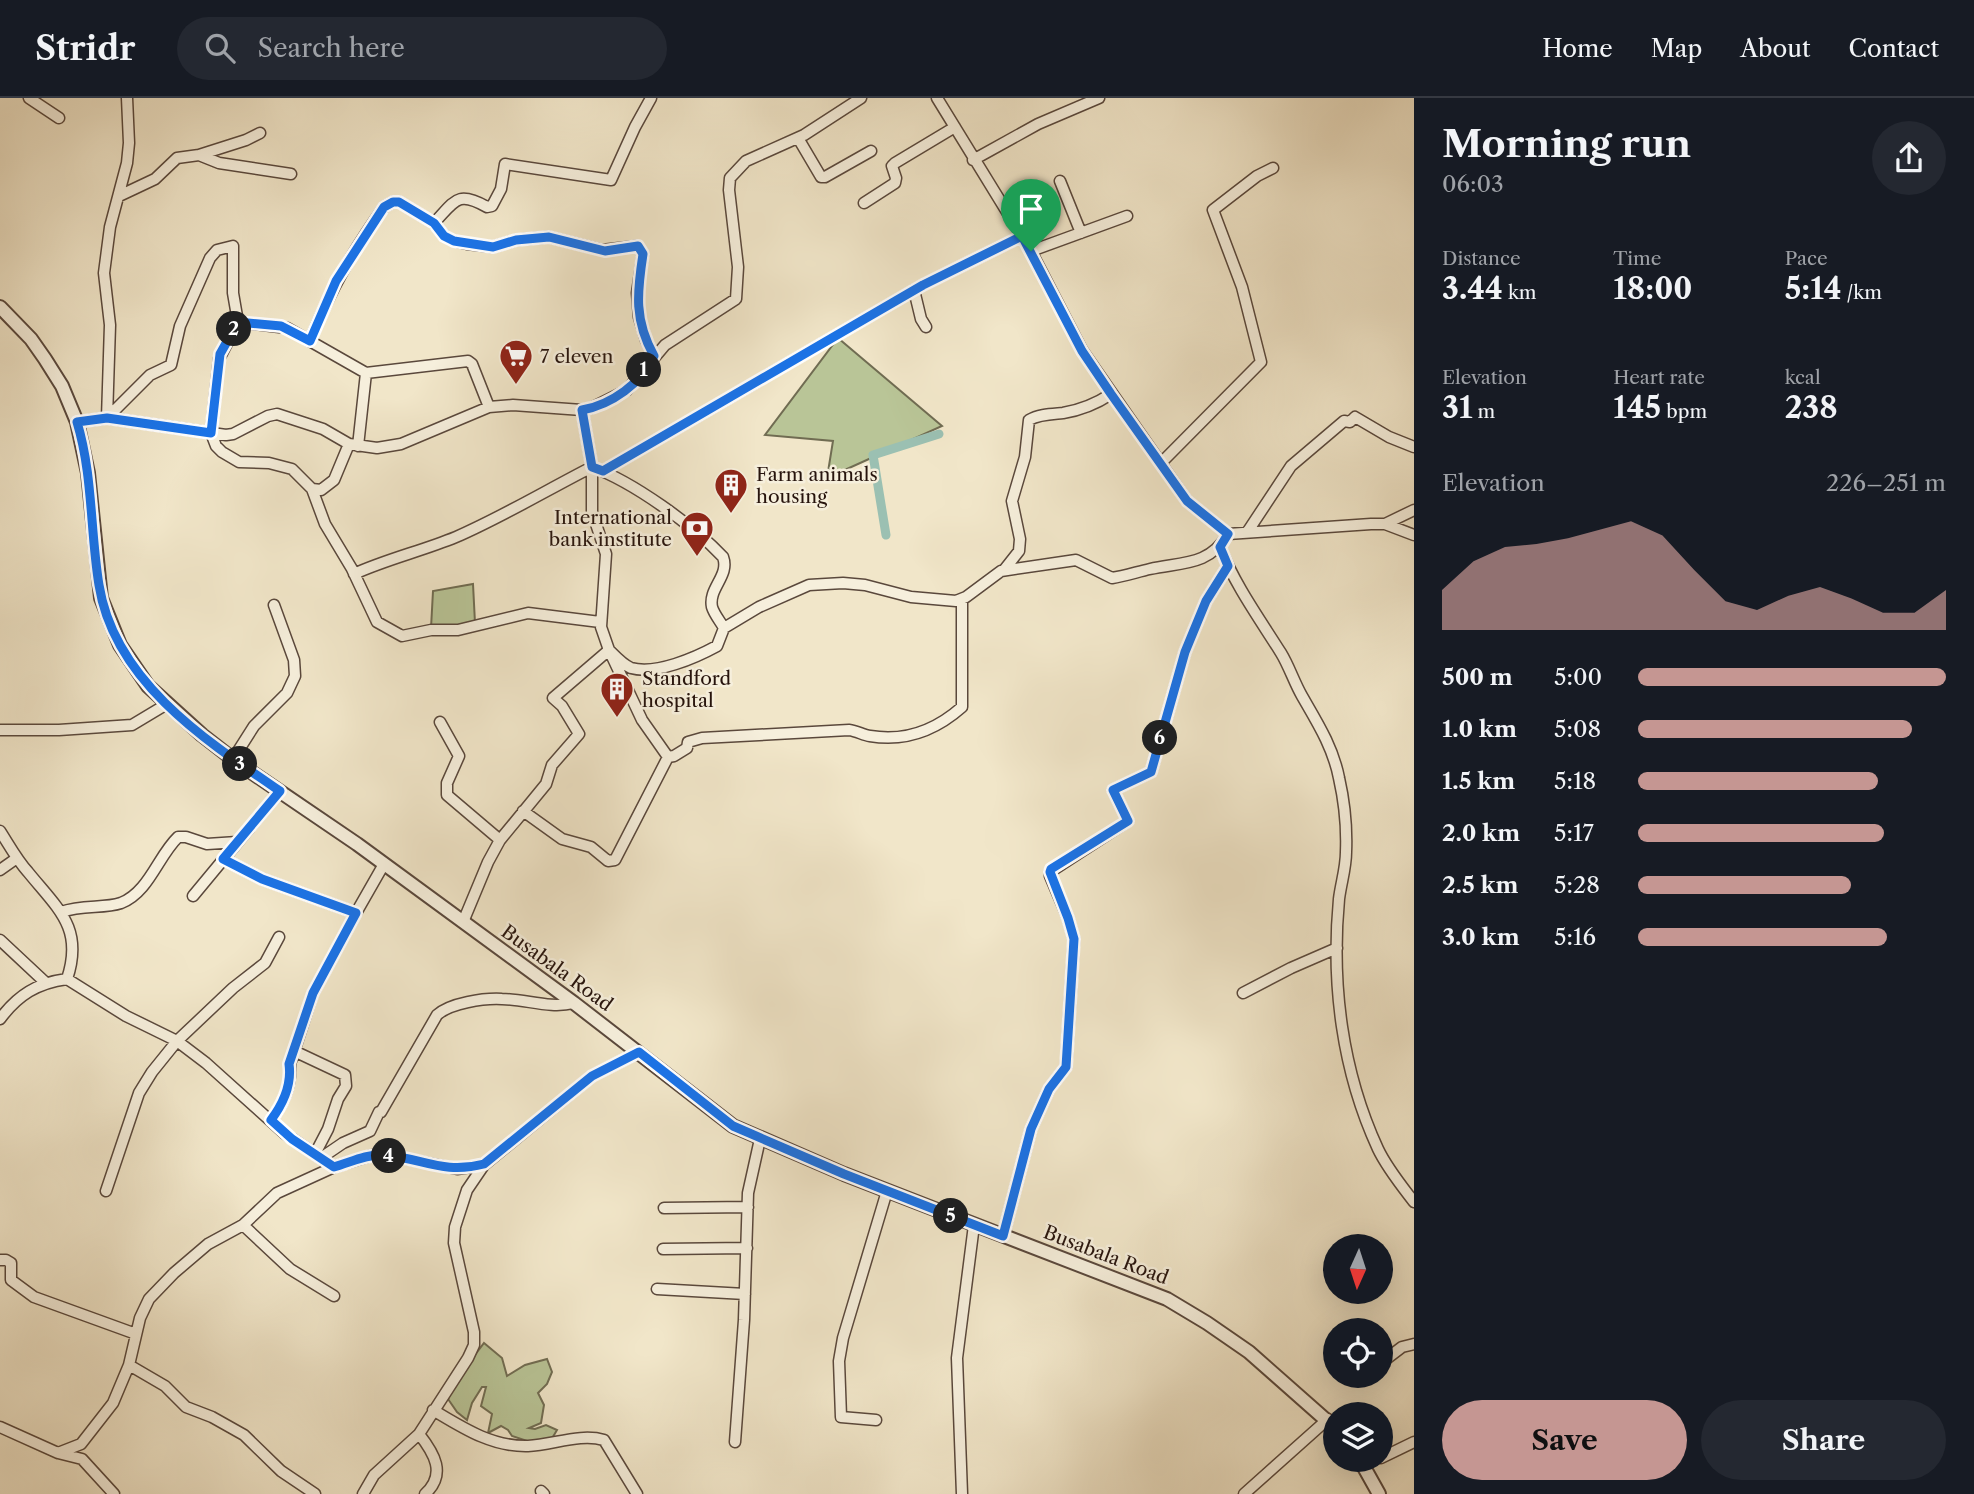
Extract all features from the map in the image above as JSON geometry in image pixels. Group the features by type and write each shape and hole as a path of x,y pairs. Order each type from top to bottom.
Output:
{"street":[{"path":"29,98 59,118"},
{"path":"107,418 110,325 104,273 110,227 127,163 127,98"},
{"path":"434,223 455,199 466,197 487,207 492,206 501,189 505,164 611,180 651,98"},
{"path":"77,422 107,418 233,434 277,414 323,429 353,445 377,448 401,444 489,407 541,405 582,410 604,403 627,390 665,345 736,299 738,267 730,178 746,161 798,138 861,98"},
{"path":"937,98 1031,251 1082,351 1187,501 1228,534 1371,523 1385,524 1414,535"},
{"path":"973,160 1038,124 1099,98"},
{"path":"864,203 895,183 892,166 895,163 955,127"},
{"path":"119,196 155,179 177,158 199,155 246,140 260,132"},
{"path":"798,138 821,177 871,151"},
{"path":"199,155 219,163 291,174"},
{"path":"1161,463 1261,362 1242,287 1213,209 1257,176 1273,168"},
{"path":"1060,181 1081,233"},
{"path":"310,341 336,281 384,207 399,202 434,223 444,236 454,241 493,247 516,240 549,237 605,251 638,246 643,254 637,293 639,317 654,356"},
{"path":"1031,251 1127,216"},
{"path":"603,471 914,290 1022,236"},
{"path":"107,418 150,375 171,365 180,326 210,258 216,250 233,246 233,293 238,322 220,354 211,433 216,446 229,457 239,462 269,463 292,469 312,489 325,524 354,574 377,622 401,636 431,630 471,628 528,613 600,622"},
{"path":"914,290 921,319 926,327"},
{"name":"Busabala Road","path":"0,307 31,339 62,386 77,422 88,472 98,582 105,611 134,667 167,704 233,759 384,864 639,1052 733,1126 887,1191 1167,1299 1207,1322 1250,1352 1323,1416"},
{"path":"238,322 281,326 366,373 468,361 472,364 489,407"},
{"path":"312,489 321,490 334,480 353,445 366,373"},
{"path":"609,650 626,666 633,668 672,665 717,646 724,628 798,588 818,584 865,585 911,597 962,600 1003,571 1019,551 1020,540 1012,500 1025,457 1030,420 1037,416 1090,406 1111,394"},
{"path":"582,410 592,467 592,512 606,554 600,622 609,650 642,720 668,757"},
{"path":"1248,531 1291,466 1344,421 1350,422 1355,417 1389,437 1414,447"},
{"path":"354,574 382,561 420,552 460,535 592,467 661,507 723,557 726,567 712,593 712,604 724,628"},
{"path":"1385,524 1414,510"},
{"path":"1003,571 1076,560 1114,578 1193,563 1220,547 1228,534"},
{"path":"1220,547 1260,623 1283,656 1301,694 1318,721 1339,777 1346,853 1339,899 1337,948 1339,1009 1348,1068 1378,1149 1414,1202"},
{"path":"1003,1236 1031,1129 1049,1089 1066,1067 1074,939 1051,869 1128,821 1113,790 1151,772 1185,652 1206,601 1228,566"},
{"path":"523,811 562,839 591,847 608,861 615,860 668,757 687,748 688,742 702,738 849,730 869,736 897,739 906,738 946,720 962,706 962,600"},
{"path":"233,759 254,726 288,693 295,677 294,660 274,605"},
{"path":"463,922 500,840 546,783 552,765 579,734 562,706 553,698 609,650"},
{"path":"0,730 59,730 132,725 167,704"},
{"path":"440,722 459,757 447,783 447,795 500,840"},
{"path":"193,896 280,791"},
{"path":"0,831 61,912 72,933 74,950 67,979"},
{"path":"61,912 76,907 107,906 127,900 139,891 178,837 207,844 237,842"},
{"path":"0,870 18,858"},
{"path":"223,859 262,879 356,913"},
{"path":"271,1120 282,1105 291,1074 289,1064 313,993 384,864"},
{"path":"106,1191 139,1093 152,1072 177,1041 233,988 265,963 279,937"},
{"path":"0,940 46,983"},
{"path":"1243,993 1337,948"},
{"path":"1,1017 25,993 46,983 67,979 126,1016 177,1041 292,1139 334,1167"},
{"path":"318,1156 370,1131 437,1015 442,1011 459,1004 502,999 556,1006 573,1003"},
{"path":"294,1051 345,1075 347,1081 318,1156"},
{"path":"363,1494 374,1475 419,1434 474,1345 471,1313 459,1273 454,1234 462,1201 484,1164 592,1076 639,1052"},
{"path":"735,1442 745,1294 748,1193 760,1139"},
{"path":"58,1453 81,1444 113,1403 129,1365 144,1309 159,1287 208,1244 243,1225 277,1193 334,1167 365,1157 381,1155 444,1168 468,1168 484,1164"},
{"path":"876,1420 841,1417 839,1361 843,1338 887,1191"},
{"path":"664,1208 748,1207"},
{"path":"243,1225 290,1269 334,1296"},
{"path":"962,1494 957,1358 974,1225"},
{"path":"663,1249 747,1248"},
{"path":"0,1260 11,1264 11,1280 34,1297 136,1334"},
{"path":"657,1289 745,1294"},
{"path":"1393,1354 1414,1344"},
{"path":"129,1365 165,1387 186,1407 212,1417 244,1435 281,1471 316,1494"},
{"path":"433,1410 483,1438 510,1445 530,1446 584,1438 604,1440 637,1494"},
{"path":"0,1427 36,1446 82,1459 114,1494"},
{"path":"1244,1494 1323,1430"},
{"path":"419,1434 433,1451 438,1466 435,1482 425,1494"},
{"path":"1393,1452 1414,1442"},
{"path":"81,1444 82,1459"},
{"path":"1367,1472 1379,1494"}],"green space":[{"path":"838,338 942,426 827,478 833,441 765,435"},
{"path":"473,584 475,623 431,628 433,591"},
{"path":"484,1343 502,1358 507,1376 525,1365 547,1359 552,1372 547,1384 538,1393 544,1405 541,1423 529,1428 546,1425 557,1430 551,1440 530,1442 512,1436 501,1426 488,1433 492,1414 481,1406 486,1387 482,1387 472,1403 467,1420 448,1399 456,1380"}],"waterway":[{"path":"886,535 873,455 939,434"}],"place":[{"name":"7 eleven","path":"516,386"},
{"name":"Farm animals housing","path":"731,515"},
{"name":"International bank institute","path":"697,558"},
{"name":"Standford hospital","path":"617,719"}],"route":[{"path":"393,202 399,202 434,223 444,236 454,241 493,247 516,240 549,237 602,250 638,246 643,254 637,293 639,317 654,356 650,365 627,390 604,403 582,410 592,467 603,471 923,285 1022,236 1031,251 1082,351 1111,394 1187,501 1228,534 1220,547 1228,566 1206,601 1185,652 1151,772 1113,790 1128,821 1051,869 1050,876 1074,939 1066,1067 1049,1089 1031,1129 1003,1236 844,1174 733,1126 639,1052 592,1076 484,1164 468,1168 444,1168 381,1155 334,1167 284,1133 271,1120 282,1105 291,1074 289,1064 313,993 356,913 262,879 223,859 280,791 202,736 148,686 120,645 101,598 88,472 84,444 77,422 107,418 211,433 220,354 238,322 281,326 310,341 336,281 384,207 393,202"}]}
